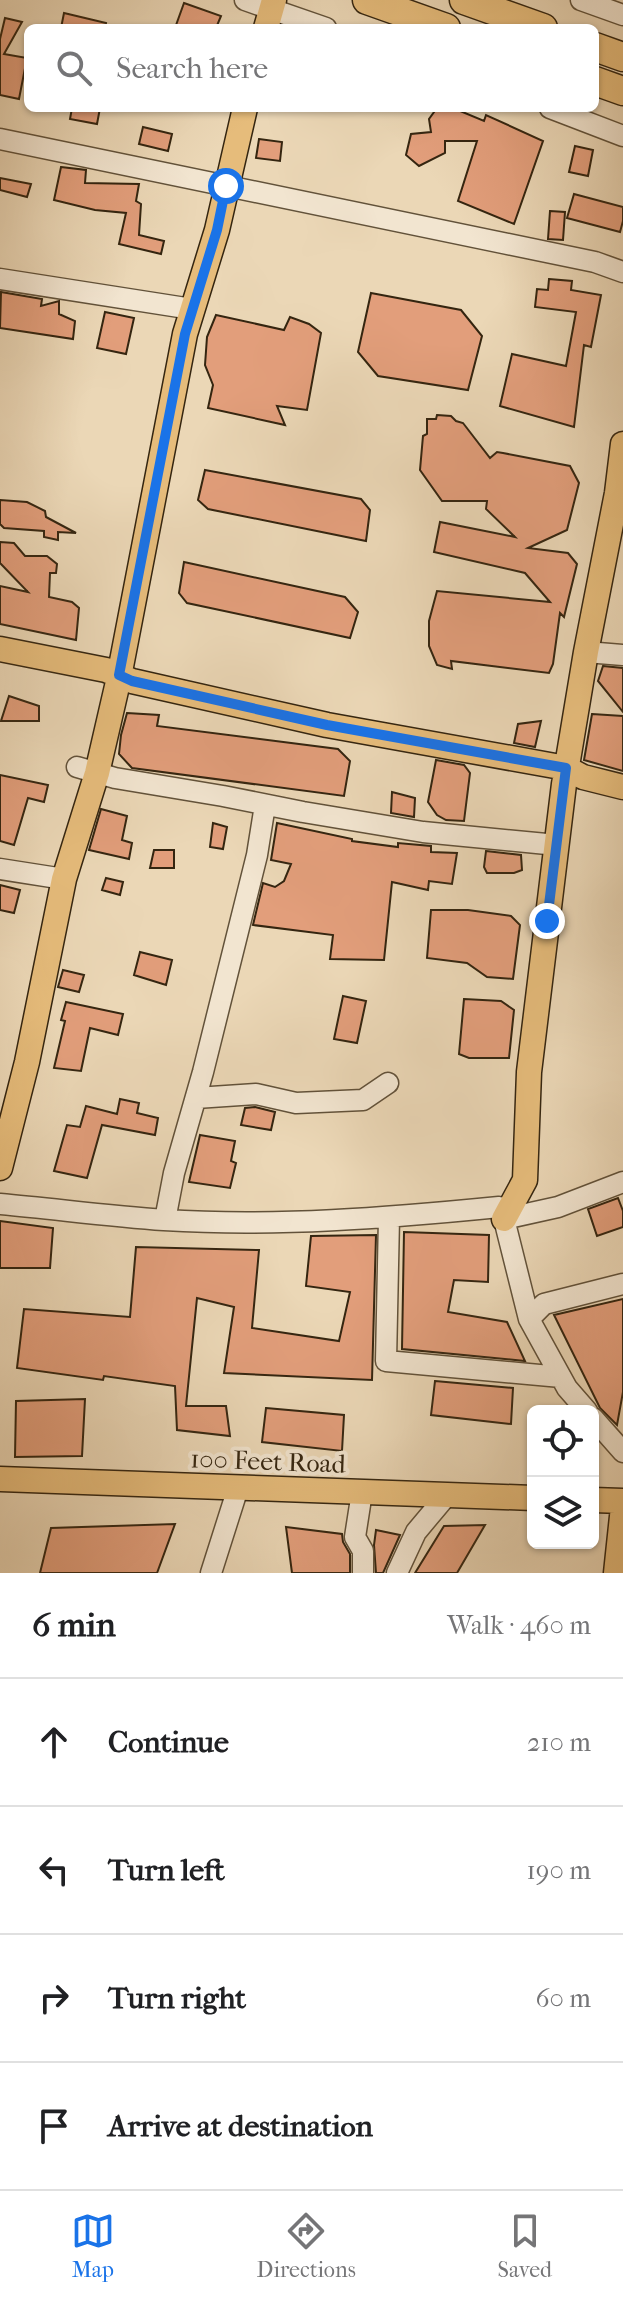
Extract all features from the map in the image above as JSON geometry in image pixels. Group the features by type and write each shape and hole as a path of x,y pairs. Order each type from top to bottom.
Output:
{"highway":[{"path":"367,0 435,24"},
{"path":"464,0 532,24"},
{"path":"599,48 623,57"},
{"path":"599,82 623,91"}],"main road":[{"path":"0,1168 27,1062 87,770 119,675 185,334 217,230 244,112"},
{"path":"504,1219 525,1180 531,1056 566,768 617,493 623,444"},
{"path":"0,649 106,670 132,681 327,725 566,768 583,777 623,787"},
{"name":"100 Feet Road","path":"0,1479 527,1498"},
{"path":"599,1501 623,1504 616,1573"}],"street":[{"path":"245,0 270,12 312,24"},
{"path":"581,0 623,15"},
{"path":"560,112 623,136"},
{"path":"0,139 595,262 623,272"},
{"path":"0,279 192,309"},
{"path":"586,652 623,655"},
{"path":"87,770 115,778 423,832 557,845"},
{"path":"165,1220 174,1173 257,855 265,805"},
{"path":"0,869 64,879"},
{"path":"196,1098 256,1094 296,1103 363,1100 388,1083"},
{"path":"504,1219 558,1207 623,1182"},
{"path":"0,1204 165,1220 276,1221 389,1218 499,1207 529,1319 567,1388 582,1405"},
{"path":"389,1218 386,1361 561,1377"},
{"path":"529,1319 544,1304 623,1284"},
{"path":"599,1425 623,1452"},
{"path":"211,1573 238,1488"},
{"path":"362,1492 355,1537 363,1551 363,1573"},
{"path":"397,1573 416,1532 447,1495"}],"building":[{"path":"184,3 221,16 218,24 176,24"},
{"path":"64,13 106,23 106,24 62,24"},
{"path":"5,18 22,22 4,54 24,57 19,99 0,95 0,39"},
{"path":"71,112 99,112 97,124 70,119"},
{"path":"434,112 463,112 484,121 486,115 543,141 514,224 458,201 477,141 445,141 445,153 419,166 406,155 411,134 431,132 429,119"},
{"path":"143,127 172,134 168,151 139,144"},
{"path":"259,139 282,142 280,161 256,158"},
{"path":"575,146 593,150 588,176 569,172"},
{"path":"61,167 86,170 85,183 139,184 136,201 141,204 139,235 164,241 161,254 119,244 126,213 95,210 54,200"},
{"path":"0,178 31,184 27,197 0,190"},
{"path":"574,194 623,207 620,232 567,218"},
{"path":"550,211 565,212 563,240 548,239"},
{"path":"549,279 572,281 571,290 601,295 591,347 584,345 574,427 500,406 512,354 566,366 576,312 535,307 537,289 548,290"},
{"path":"1,292 42,299 41,306 59,301 59,314 75,321 73,339 0,328"},
{"path":"371,293 461,310 482,336 468,390 378,376 358,352"},
{"path":"105,312 134,318 126,354 97,348"},
{"path":"216,315 284,330 290,317 309,324 321,333 307,410 277,406 285,425 208,408 213,385 205,365 207,337"},
{"path":"437,415 451,416 463,423 490,458 497,452 570,466 579,483 567,530 528,548 568,553 577,564 564,617 560,613 549,673 451,661 452,669 437,665 429,646 429,621 437,591 550,602 525,573 434,552 440,522 515,537 486,509 487,501 442,501 420,470 427,419 436,419"},
{"path":"205,470 361,499 370,510 366,541 208,509 198,500"},
{"path":"0,500 27,502 45,511 46,517 76,533 58,532 58,540 44,537 44,531 4,528 0,524"},
{"path":"0,542 14,543 25,556 47,556 57,564 56,573 50,573 49,597 72,602 79,608 76,640 0,624 0,586 28,592 0,563"},
{"path":"184,562 345,597 358,612 350,638 187,603 179,593"},
{"path":"603,666 623,668 623,712 598,681"},
{"path":"9,696 39,706 39,721 1,721"},
{"path":"127,713 159,715 157,726 338,749 350,761 344,796 132,768 119,754"},
{"path":"592,714 623,716 623,771 584,760"},
{"path":"541,721 535,747 514,743 518,724"},
{"path":"436,760 464,765 470,773 464,821 446,820 437,815 428,802"},
{"path":"0,775 48,785 44,802 28,798 14,845 0,841"},
{"path":"392,792 415,798 414,817 391,813"},
{"path":"101,809 127,816 122,840 132,843 129,859 89,850"},
{"path":"213,823 227,827 223,849 210,847"},
{"path":"277,823 352,841 398,847 398,843 431,846 431,852 457,853 452,884 429,881 428,890 392,882 384,960 330,959 333,935 253,925 263,883 275,887 284,881 291,864 271,860"},
{"path":"154,850 174,850 174,868 150,868"},
{"path":"486,851 521,855 522,870 487,873 484,867"},
{"path":"106,878 123,882 120,895 102,890"},
{"path":"0,885 20,890 14,913 0,910"},
{"path":"431,910 468,910 511,916 520,925 513,979 487,977 467,963 427,958"},
{"path":"140,952 172,960 166,985 134,975"},
{"path":"63,970 84,975 79,992 58,987"},
{"path":"343,996 366,1001 357,1043 334,1039"},
{"path":"464,999 501,1001 514,1010 509,1058 469,1058 459,1054"},
{"path":"66,1002 123,1014 118,1035 90,1028 81,1071 54,1068 65,1021 61,1020"},
{"path":"120,1099 139,1103 137,1113 158,1118 155,1135 102,1125 87,1178 54,1171 67,1125 80,1127 86,1106 117,1114"},
{"path":"245,1108 275,1112 271,1130 241,1125"},
{"path":"200,1135 235,1141 231,1161 236,1163 230,1188 189,1182"},
{"path":"618,1198 623,1211 623,1227 597,1236 588,1209"},
{"path":"0,1221 53,1228 50,1268 0,1268"},
{"path":"404,1232 489,1235 488,1282 454,1280 448,1312 507,1322 525,1361 402,1349"},
{"path":"376,1235 372,1380 224,1373 234,1307 197,1298 186,1406 226,1406 230,1436 177,1430 175,1386 17,1368 24,1309 130,1317 136,1247 259,1250 252,1328 339,1341 350,1292 306,1286 311,1236"},
{"path":"623,1299 623,1392 617,1425 600,1408 554,1315"},
{"path":"435,1381 513,1388 511,1424 431,1415"},
{"path":"85,1399 82,1456 15,1457 16,1401"},
{"path":"266,1408 344,1415 342,1451 262,1442"},
{"path":"175,1524 157,1573 40,1573 51,1528"},
{"path":"485,1525 457,1573 415,1573 444,1526"},
{"path":"286,1527 342,1534 350,1554 350,1573 292,1573"},
{"path":"376,1530 400,1535 383,1573 376,1573"}],"route":[{"path":"226,186 217,230 185,334 119,675 132,681 327,725 566,768 547,921"}]}
